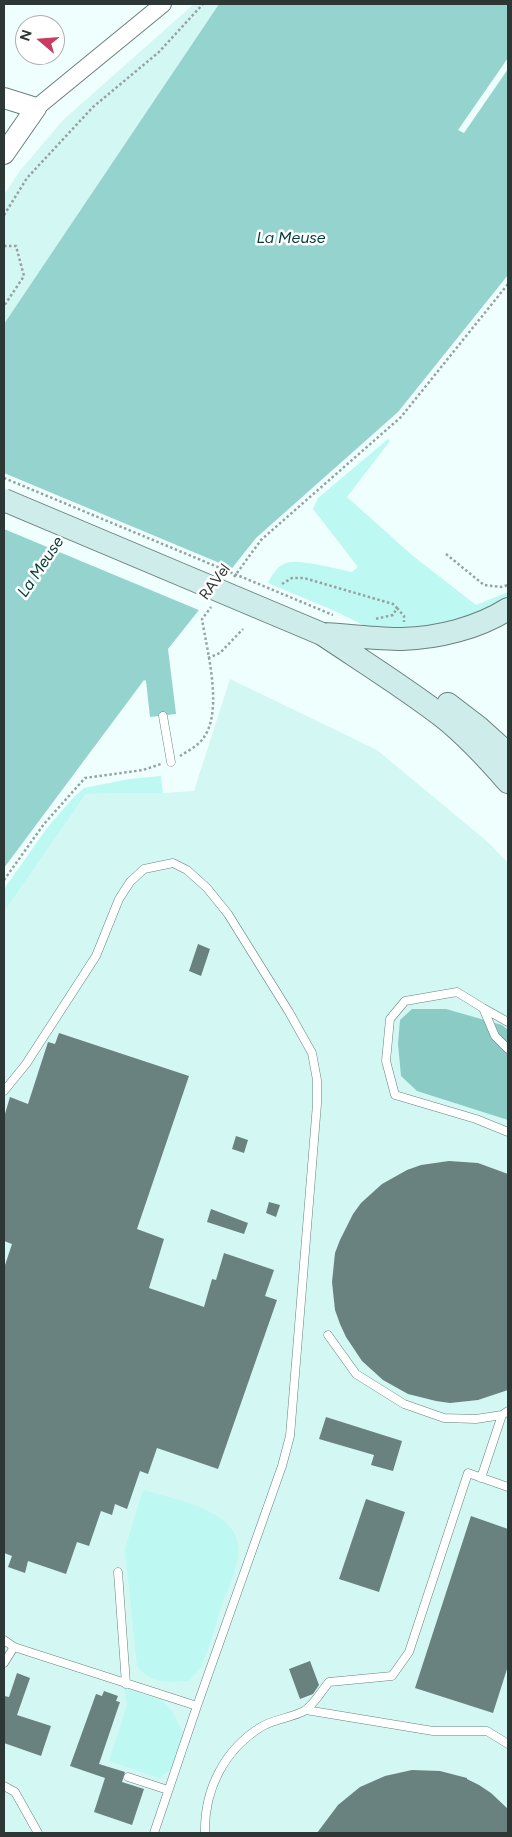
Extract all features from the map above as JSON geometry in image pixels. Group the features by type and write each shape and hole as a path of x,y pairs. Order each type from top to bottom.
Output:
{"main road":[{"path":"4,500 376,656 428,689 478,727 508,754"},
{"path":"322,634 403,639 444,634 473,627 508,609"},
{"path":"322,634 404,688 444,718 485,755 508,782"}],"street":[{"path":"4,154 36,108 163,4"},
{"path":"4,98 36,108"}],"lane":[{"path":"163,716 170,762"},
{"path":"4,1091 26,1064 96,956 120,898 130,882 144,869 173,863 187,870 207,888 228,914 289,1012 312,1053 317,1080 317,1104 290,1436 282,1466 154,1833"},
{"path":"508,1022 457,992 405,1001 390,1019 386,1061 395,1096 476,1119 508,1132"},
{"path":"483,1008 495,1036 508,1049"},
{"path":"328,1335 356,1374 404,1404 444,1418 476,1419 505,1413"},
{"path":"481,1478 505,1413"},
{"path":"306,1710 329,1682 392,1676 409,1652 468,1473 508,1487"},
{"path":"118,1572 126,1684"},
{"path":"4,1640 14,1647 197,1706"},
{"path":"4,1664 14,1647"},
{"path":"205,1833 212,1786 220,1768 232,1752 246,1738 263,1726 306,1710 433,1731 487,1731 508,1744"},
{"path":"128,1777 168,1790"},
{"path":"4,1786 15,1792 38,1833"}],"path":[{"path":"4,214 27,178 93,107 159,52 203,4"},
{"path":"4,246 16,246 24,276 4,306"},
{"name":"RAVel","path":"4,880 44,824 85,778 143,770 170,762 200,742 212,723 215,701 202,619 262,540 400,417 508,284"},
{"path":"4,478 340,617"},
{"path":"446,554 484,585 492,587 508,585"},
{"path":"282,584 292,578 304,578 393,604 397,608 393,615 374,619"},
{"path":"208,658 220,653 243,629"}],"shaded area":[{"path":"194,4 219,4 4,324 4,195 19,172 63,120"},
{"path":"388,439 390,441 347,497 413,556 476,605 508,592 508,601 474,615 415,629 373,630 335,611 268,583 277,569 286,563 309,563 352,572 358,567 313,509 318,498"},
{"path":"230,679 377,750 489,843 508,863 508,1833 4,1833 4,912 86,794 194,791"},
{"path":"161,776 163,793 86,794 4,912 4,889 47,828 84,788 129,779"},
{"path":"412,1009 446,1009 502,1025 508,1030 508,1120 417,1091 401,1076 398,1044 400,1020"},
{"path":"143,1490 189,1503 205,1510 231,1528 237,1540 237,1562 210,1644 200,1668 189,1681 160,1681 148,1676 137,1666 125,1549"},
{"path":"124,1688 161,1700 172,1711 183,1733 174,1767 159,1778 109,1761 127,1705"}],"water":[{"name":"La Meuse","path":"219,4 508,4 508,58 458,130 464,133 508,69 508,275 398,412 256,538 168,649 176,714 150,717 146,681 144,680 4,868 4,324"}],"pier":[{"path":"4,473 234,569 201,611 4,529"}],"building":[{"path":"198,944 210,949 201,976 189,971"},
{"path":"59,1033 189,1076 137,1229 164,1239 149,1288 204,1307 212,1279 216,1280 224,1253 274,1270 265,1296 277,1300 218,1469 157,1448 148,1474 140,1471 127,1509 115,1504 112,1515 101,1511 89,1546 77,1542 66,1574 28,1561 25,1573 8,1567 12,1556 4,1553 4,1268 12,1244 4,1241 4,1117 10,1097 28,1104 48,1042 55,1044"},
{"path":"236,1136 248,1140 244,1153 232,1149"},
{"path":"449,1161 478,1163 508,1174 508,1390 478,1400 450,1403 408,1394 383,1380 362,1361 340,1324 335,1310 332,1282 335,1253 353,1214 361,1203 382,1184 407,1170 421,1165"},
{"path":"269,1202 280,1205 276,1217 266,1213"},
{"path":"211,1209 248,1223 244,1234 207,1222"},
{"path":"326,1417 402,1441 393,1471 371,1465 374,1455 319,1439"},
{"path":"366,1499 405,1512 379,1592 339,1579"},
{"path":"471,1516 508,1529 508,1666 493,1713 415,1688"},
{"path":"310,1661 319,1685 313,1694 300,1699 289,1669"},
{"path":"17,1673 30,1678 17,1715 51,1726 41,1756 4,1743 4,1696 9,1697"},
{"path":"104,1691 118,1696 116,1701 120,1702 99,1764 125,1772 122,1782 144,1789 132,1825 94,1812 105,1778 70,1766 96,1694 102,1696"},
{"path":"412,1770 440,1771 467,1778 479,1785 508,1809 508,1833 317,1833 338,1805 360,1787 385,1776"}]}
